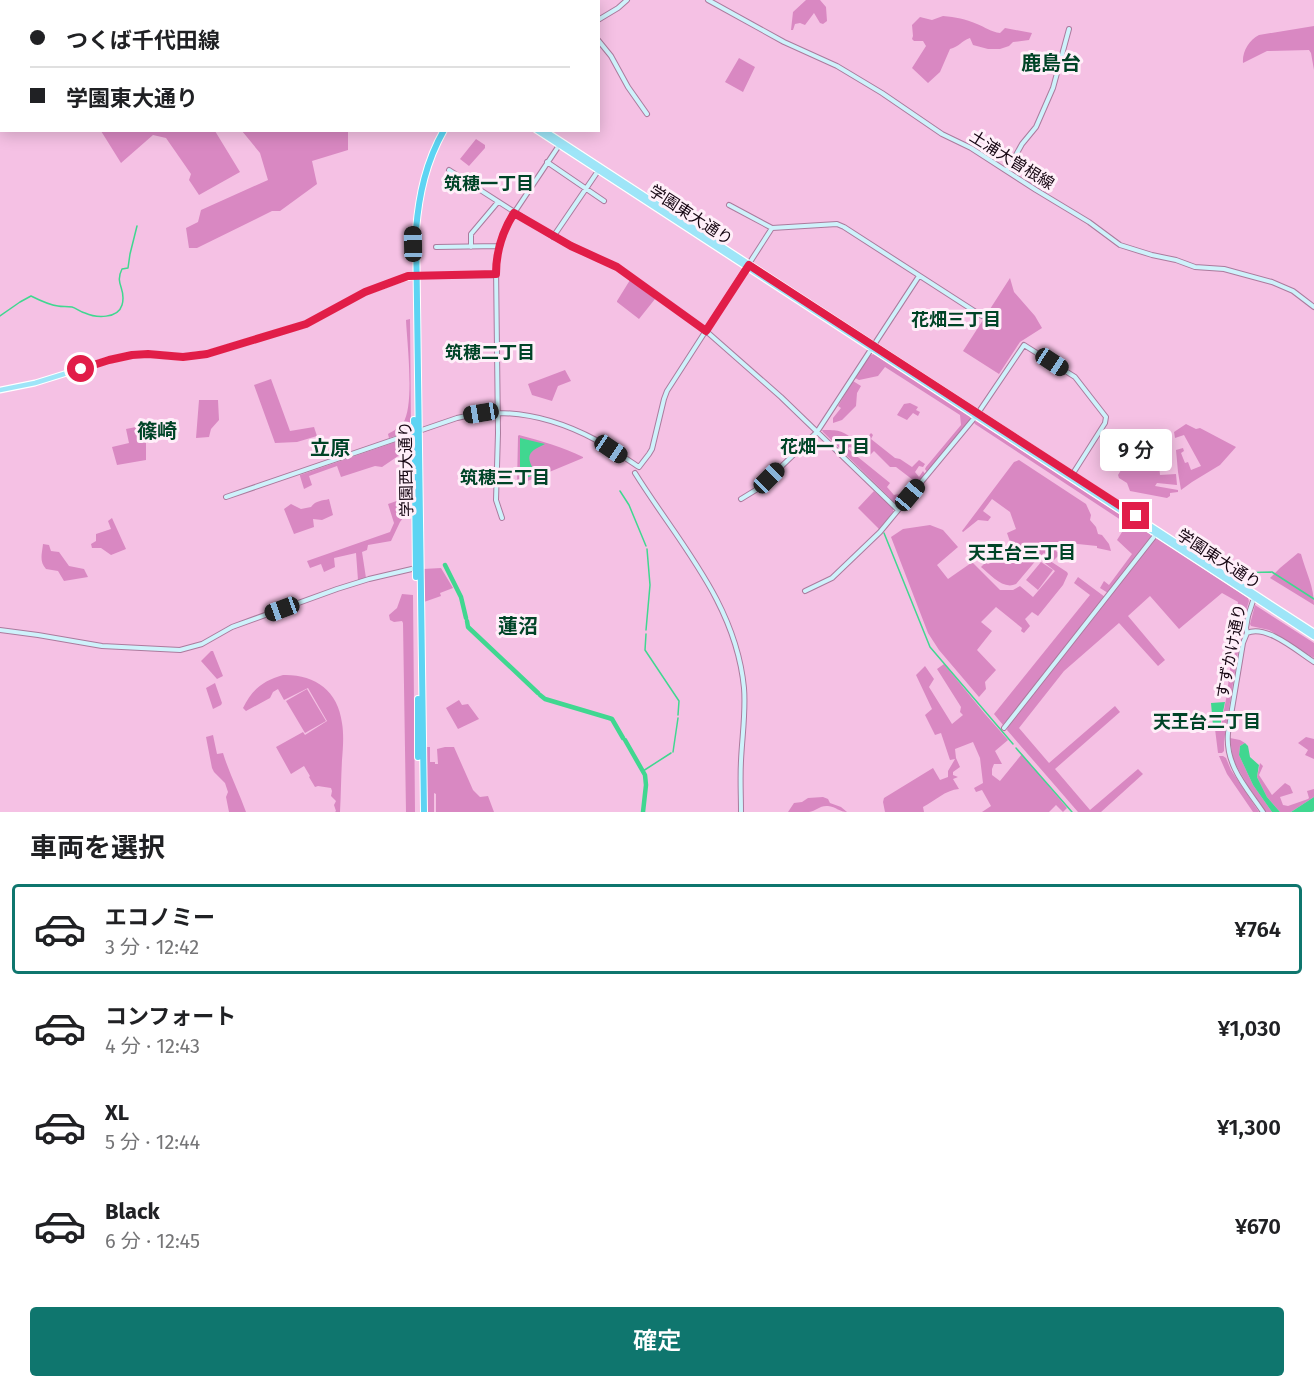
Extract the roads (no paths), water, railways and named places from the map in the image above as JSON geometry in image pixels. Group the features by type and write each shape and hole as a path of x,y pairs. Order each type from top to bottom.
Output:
{"highway":[{"name":"学園西大通り","path":"421,812 413,218 425,160 439,132"},
{"name":"学園西大通り","path":"415,276 416,230 421,189 430,158 443,132"}],"main road":[{"name":"学園東大通り","path":"539,132 1314,632"},
{"name":"学園東大通り","path":"546,132 598,171 748,266"},
{"path":"0,390 35,383 132,355 183,357 207,354 306,324 365,292 415,276"},
{"name":"学園東大通り","path":"1255,596 1314,637"}],"street":[{"path":"600,19 627,0"},
{"name":"土浦大曽根線","path":"708,0 784,42 837,66 908,109 942,134 971,148 1089,222 1116,243 1195,267 1224,268 1272,282 1293,291 1314,307"},
{"path":"1007,171 1022,144 1036,127 1053,88 1069,29"},
{"path":"600,42 647,114"},
{"path":"502,518 496,500 498,412 496,274 499,246 506,225 560,144"},
{"path":"547,162 604,201"},
{"path":"449,170 553,237 617,267 706,331 781,397 898,510"},
{"path":"553,237 598,171"},
{"path":"471,246 471,234 498,202"},
{"path":"729,205 772,228 840,225 982,316"},
{"path":"226,497 459,417 481,413 525,414 567,427 596,440 639,467 652,449 667,391 772,228"},
{"path":"436,247 499,246"},
{"path":"415,276 496,274"},
{"path":"741,499 759,488 818,432 920,276"},
{"path":"805,591 832,578 880,532 977,415 1024,345 1078,381 1107,419 1071,476"},
{"path":"635,473 707,580 727,622 738,653 744,687 741,812"},
{"path":"1004,728 1158,533"},
{"path":"0,630 102,646 180,650 202,644 232,627 338,589 369,579 418,568"},
{"name":"すずかけ通り","path":"1255,596 1246,622 1227,749 1236,772 1263,812"},
{"path":"1246,633 1256,630 1271,635 1314,662"}],"waterway":[{"path":"0,316 31,296 51,305 72,307 95,316 116,313 120,310 123,299 120,274 122,269 128,268 137,226"},
{"path":"620,491 629,505 646,546"},
{"path":"884,533 930,647 1013,744"},
{"path":"646,630 650,585 647,549"},
{"path":"445,565 461,597 466,618"},
{"path":"1233,573 1272,572 1314,599"},
{"path":"467,621 468,627 538,693"},
{"path":"646,634 645,650 679,701 678,715"},
{"path":"540,695 545,699 612,719 623,738"},
{"path":"673,752 678,718"},
{"path":"625,740 645,775 643,812"},
{"path":"1016,748 1072,812"},
{"path":"643,771 671,753"}],"district":[{"name":"鹿島台","path":"1051,63"},
{"name":"筑穂一丁目","path":"489,184"},
{"name":"花畑三丁目","path":"956,320"},
{"name":"筑穂二丁目","path":"490,353"},
{"name":"篠崎","path":"157,431"},
{"name":"花畑一丁目","path":"825,447"},
{"name":"立原","path":"330,448"},
{"name":"筑穂三丁目","path":"505,478"},
{"name":"天王台三丁目","path":"1022,553"},
{"name":"蓮沼","path":"518,626"},
{"name":"天王台二丁目","path":"1207,722"}]}
